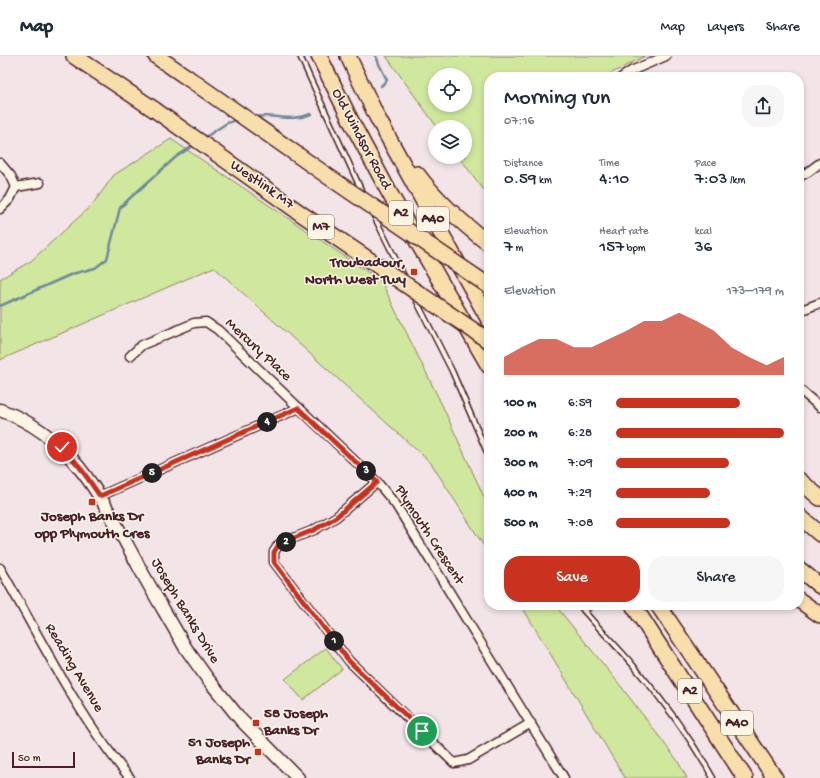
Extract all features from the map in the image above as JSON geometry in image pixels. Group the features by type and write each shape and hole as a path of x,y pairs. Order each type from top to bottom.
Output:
{"highway":[{"name":"Westlink M7","path":"74,56 155,110 303,215 484,338"},
{"path":"156,56 329,177 484,283"},
{"name":"Old Windsor Road","path":"319,56 353,125 390,194 484,357"},
{"name":"Old Windsor Road","path":"348,56 377,117 484,311"},
{"path":"377,117 424,184 443,205 484,240"},
{"path":"804,484 820,498"},
{"path":"804,520 820,534"},
{"path":"804,573 820,586"},
{"path":"804,603 820,615"},
{"name":"A2","path":"636,610 745,778"},
{"name":"A40","path":"662,610 775,778"}],"street":[{"path":"637,72 666,56"},
{"path":"0,163 11,176 16,187"},
{"path":"804,174 820,163"},
{"path":"16,187 40,183"},
{"path":"0,209 10,199 16,187"},
{"path":"804,310 820,303"},
{"name":"Mercury Place","path":"130,356 142,345 194,323 206,322 218,330 298,408"},
{"path":"804,393 820,407"},
{"path":"100,496 298,408"},
{"name":"Plymouth Crescent","path":"298,408 377,482 396,505 564,778"},
{"name":"Joseph Banks Drive","path":"0,410 30,424 62,447 79,466 100,496 178,634 197,664 241,720 298,778"},
{"path":"377,482 336,517 314,530 279,544 274,552 274,562 349,661 454,763 468,760 531,723"},
{"name":"Reading Avenue","path":"0,568 49,654 67,689 115,760 130,778"}],"lane":[{"path":"300,56 360,189 452,371 484,445"},
{"path":"584,611 632,664 665,704 695,747 713,778"}],"green space":[{"path":"386,56 645,56 614,72 484,72 484,190 464,164 472,164 472,120 432,120"},
{"path":"171,139 381,281 442,405 484,497 484,546 431,463 214,267 0,360 0,279 31,261 92,205 114,175"},
{"path":"524,610 559,610 620,685 677,760 687,778 625,778"},
{"path":"326,648 342,669 303,700 285,679"}],"waterway":[{"path":"376,56 387,80 381,86"},
{"path":"254,117 268,116 296,118 311,114"},
{"path":"204,138 227,123 237,120"},
{"path":"0,306 72,274 95,268 107,259 120,208 176,157 194,145"}],"place":[{"name":"Troubadour, North West Twy","path":"414,272"},
{"name":"Joseph Banks Dr opp Plymouth Cres","path":"92,502"},
{"name":"58 Joseph Banks Dr","path":"256,723"},
{"name":"51 Joseph Banks Dr","path":"258,752"}],"route":[{"path":"62,447 79,466 100,496 298,408 377,482 336,517 314,530 279,544 274,552 274,562 349,661 422,731"}]}
